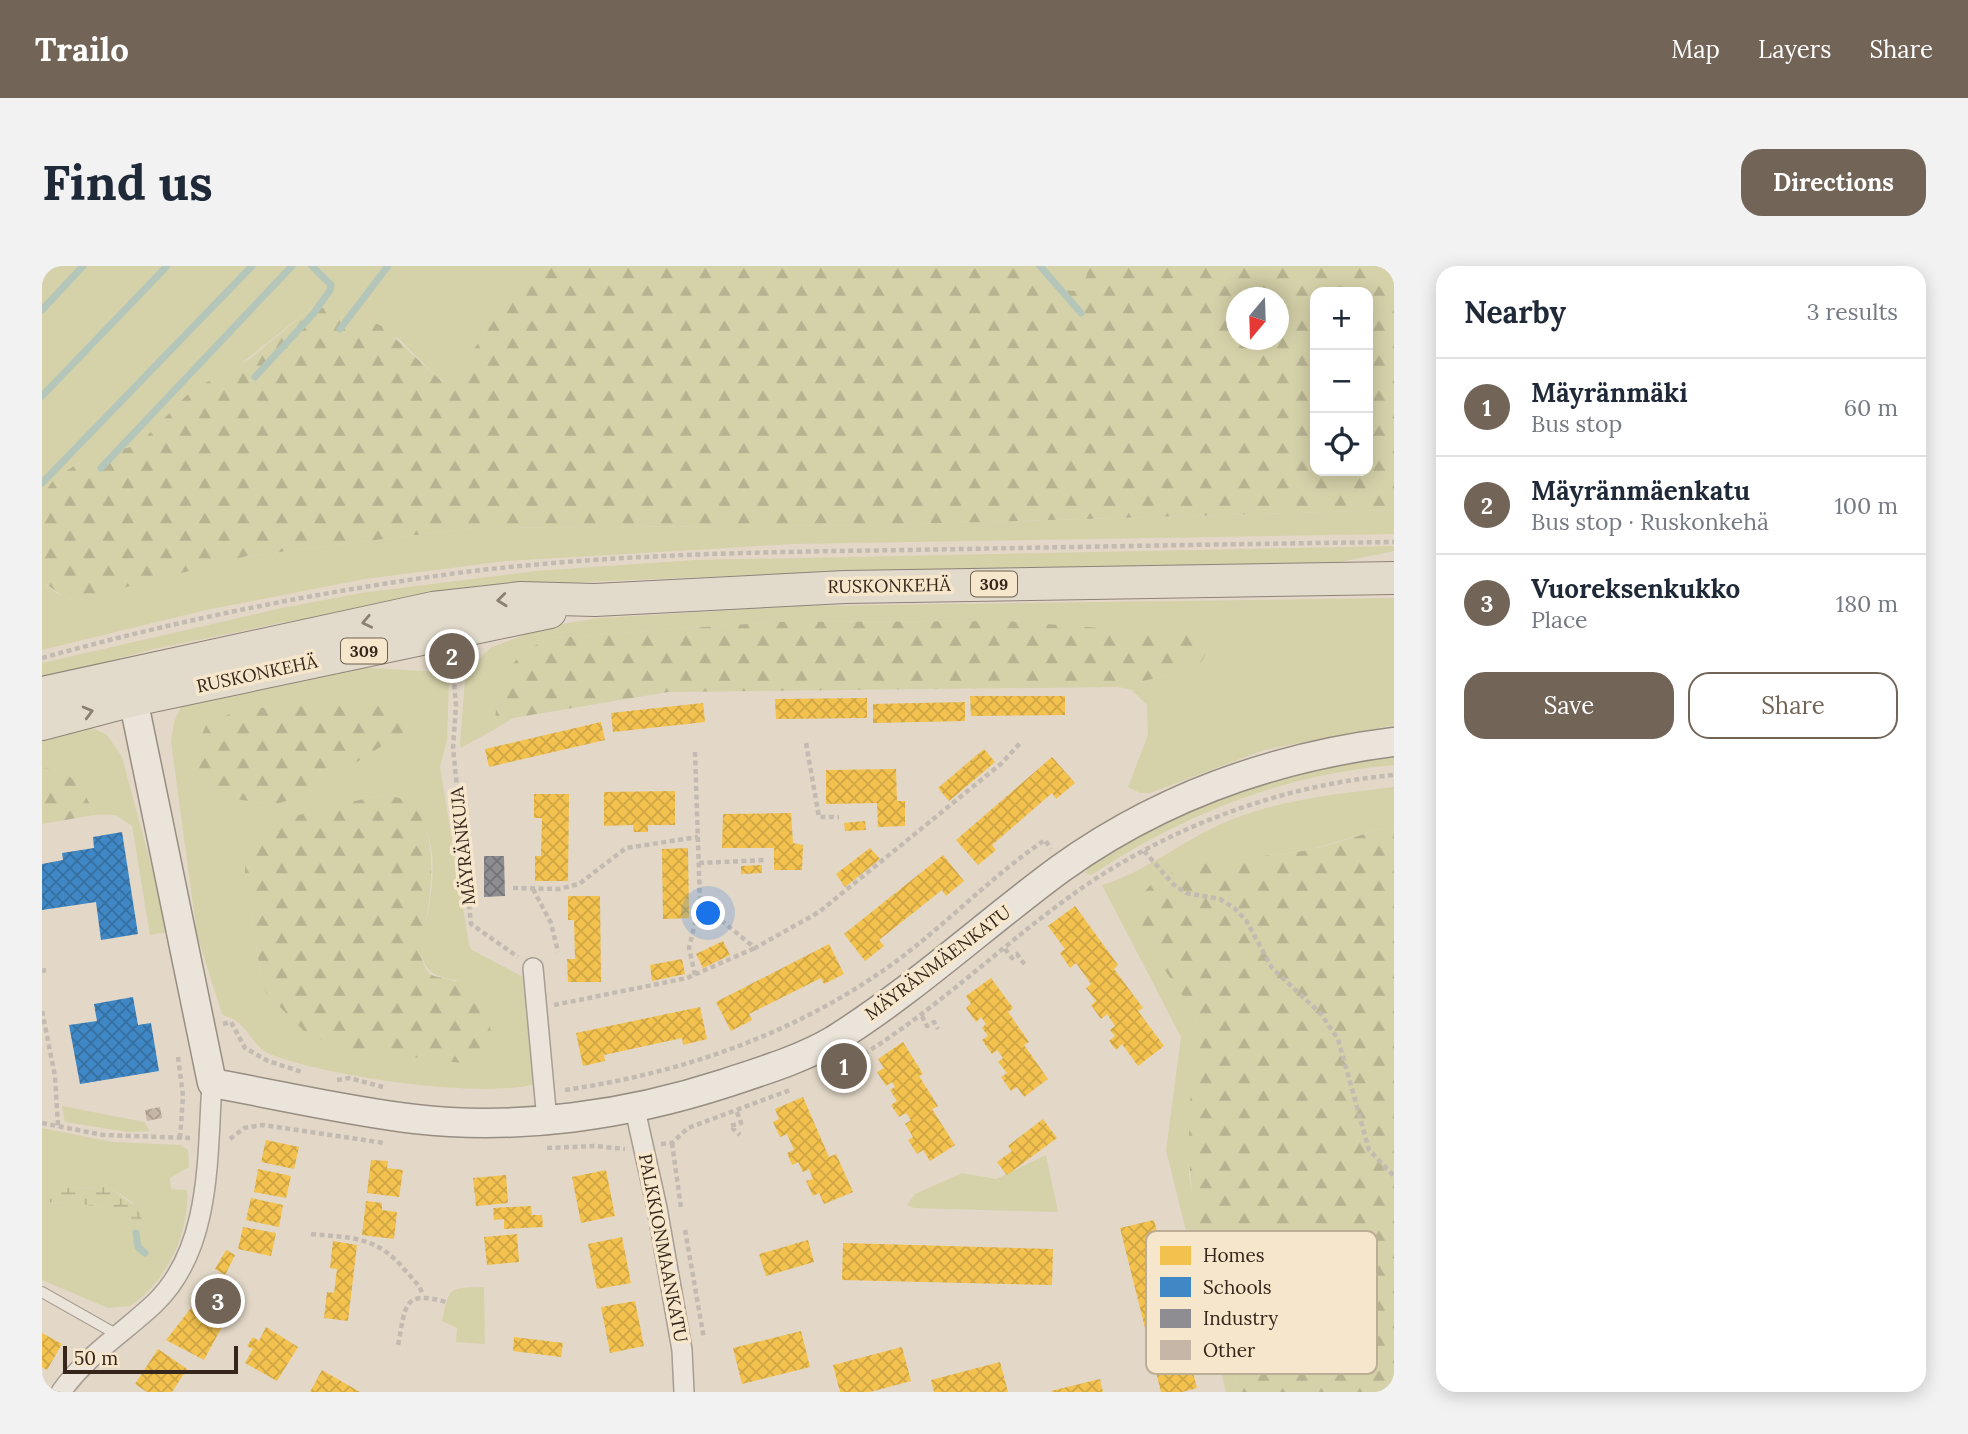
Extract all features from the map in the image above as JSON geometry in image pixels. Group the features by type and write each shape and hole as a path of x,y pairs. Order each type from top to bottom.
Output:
{"main road":[{"name":"RUSKONKEHÄ","path":"42,724 130,686 433,608 521,598 595,600 845,587 1394,578"},
{"name":"RUSKONKEHÄ","path":"42,693 130,686 450,633 595,600"}],"street":[{"path":"61,1392 82,1364 155,1303 188,1257 202,1206 212,1083 130,686"},
{"name":"MÄYRÄNMÄENKATU","path":"212,1083 417,1119 547,1121 693,1094 761,1071 831,1041 895,997 1062,868 1134,823 1222,783 1282,763 1346,748 1394,742"},
{"path":"533,968 547,1121"},
{"name":"PALKKIONMAANKATU","path":"634,1105 682,1350 684,1392"}],"lane":[{"path":"42,1292 116,1334"}],"path":[{"name":"MÄYRÄNKUJA","path":"450,633 456,705 453,748 471,924 533,968"},
{"path":"536,1009 695,975 755,948 820,912 1002,763 1021,742"},
{"path":"806,743 819,817 839,817"},
{"path":"695,751 700,903 689,948 695,975"},
{"path":"543,1093 684,1065 766,1037 836,1001 892,964 1018,858 1045,840 1079,890 1144,852 1247,804 1346,779 1394,775"},
{"path":"513,888 559,889 579,884 626,848 698,836"},
{"path":"1144,852 1173,884 1186,893 1220,899 1234,908 1246,920 1272,968 1321,1014 1338,1039 1369,1150 1394,1176"},
{"path":"699,863 766,860"},
{"path":"533,888 551,923 558,953"},
{"path":"700,903 755,948"},
{"path":"1005,949 1012,958 1017,954 1025,965"},
{"path":"42,1011 55,1076 58,1126"},
{"path":"922,1016 927,1026 933,1022 938,1029"},
{"path":"180,1138 183,1096 175,1033 231,1022 245,1048 268,1061 305,1073"},
{"path":"826,1074 831,1084 839,1081 843,1089"},
{"path":"329,1082 349,1078 396,1089"},
{"path":"737,1112 741,1124 730,1126 740,1135"},
{"path":"42,1123 111,1136 229,1140 244,1128 263,1125"},
{"path":"311,1234 377,1243 394,1257 421,1288 423,1296"},
{"path":"398,1345 406,1307 423,1296 446,1302"}],"green space":[{"path":"42,266 550,266 519,285 457,373 448,381 439,379 398,338 310,309 139,444 77,464 54,479 42,496"},
{"path":"550,266 1029,266 1048,283 1074,291 1084,285 1089,266 1394,266 1394,510 883,525 472,528 247,556 80,599 65,598 42,581 42,496 54,479 77,464 139,444 191,391 251,358 310,309 335,307 382,326 439,379 448,381 457,373 519,285"},
{"path":"1029,266 1089,266 1084,285 1074,291 1048,283"},
{"path":"1394,510 1394,534 793,544 506,561 365,579 206,610 42,650 42,581 56,593 71,599 247,556 472,528 883,525"},
{"path":"1394,546 1394,551 1331,564 873,570 537,584 286,622 154,649 42,679 42,663 282,608 361,593 535,571 695,560"},
{"path":"1394,598 1394,725 1264,750 1150,793 1140,793 1128,787 1148,735 1147,705 1132,690 1118,687 1190,670 1005,621 773,622 552,638 525,652 507,673 498,698 495,729 461,748 460,743 465,680 473,665 490,648 544,627 599,618 801,606"},
{"path":"1005,621 1195,635 1205,642 1206,651 1201,662 1190,670 1118,687 668,692 513,718 495,729 498,698 507,673 525,652 552,638 773,622"},
{"path":"355,667 442,672 449,679 447,740 440,766 469,945 472,950 523,977 534,1079 532,1085 475,1089 438,1087 326,1070 264,1051 241,1025 222,1014 197,935 171,741 174,722 182,705","holes":["276,706 396,706 409,726 287,801 262,803 207,789 200,777 203,730 236,711","380,795 394,797 406,804 420,818 428,834 433,873 421,951 429,970 444,978 459,981 262,983 245,873 250,846 270,825"]},
{"path":"276,706 396,706 408,712 411,722 404,732 322,783 289,800 278,803 257,802 226,798 208,790 202,784 198,763 206,725 236,711"},
{"path":"88,726 107,735 122,757 169,932 150,935 132,826 116,815 94,815 75,782 61,772 42,767 42,735"},
{"path":"1394,754 1394,765 1313,778 1235,801 1161,834 1091,875 1085,873 1091,864 1160,821 1257,781"},
{"path":"42,767 53,769 76,782 94,815 42,824"},
{"path":"1394,787 1394,825 1309,850 1196,866 1192,1010 1200,1030 1189,1175 1199,1231 1186,1231 1166,1150 1181,1037 1102,885 1133,873 1221,824 1241,816 1306,799"},
{"path":"381,795 404,800 419,814 428,833 431,883 421,951 423,962 431,974 466,985 484,1003 492,1047 492,1055 486,1066 339,1048 304,1031 267,994 262,983 245,873 247,855 254,838 263,829 285,819"},
{"path":"1394,825 1394,1392 1238,1392 1233,1374 1377,1374 1377,1231 1198,1231 1190,1170 1189,1124 1198,1043 1197,1026 1191,1008 1163,968 1145,935 1140,903 1146,890 1159,879 1177,871 1221,861 1290,853 1330,845"},
{"path":"62,1106 144,1122 150,1131 128,1132 65,1122"},
{"path":"42,1128 113,1142 181,1145 188,1150 189,1167 170,1178 171,1189 187,1190 187,1206 180,1239 155,1284 130,1306 108,1308 42,1280 42,1203 68,1202 106,1208 136,1233 143,1226 132,1202 109,1187 61,1188 42,1185"},
{"path":"1046,1155 1058,1212 914,1208 907,1205 915,1194 962,1173 996,1179"},
{"path":"42,1185 61,1188 109,1187 136,1207 143,1221 142,1230 132,1231 106,1208 68,1202 42,1203"},
{"path":"484,1287 485,1344 456,1342 457,1328 442,1321 449,1295 457,1289"},
{"path":"1222,1374 1233,1374 1238,1392 1226,1392"}],"building: Homes":[{"path":"970,696 1065,696 1065,715 971,716"},
{"path":"867,698 867,718 776,719 775,699"},
{"path":"965,702 965,721 873,723 873,704"},
{"path":"703,703 705,722 613,732 611,713"},
{"path":"601,722 605,740 489,767 485,749"},
{"path":"984,749 995,762 949,801 938,788"},
{"path":"1052,757 1075,783 1056,799 1052,793 992,845 996,850 978,865 956,840"},
{"path":"896,769 897,801 905,801 905,826 878,827 877,803 826,804 826,770"},
{"path":"675,791 675,825 648,825 648,832 634,832 633,825 604,826 604,792"},
{"path":"534,794 569,794 568,881 535,881 535,856 541,856 542,818 534,818"},
{"path":"791,813 793,843 803,845 802,870 774,870 774,848 722,848 723,814"},
{"path":"865,821 866,830 845,831 844,823"},
{"path":"688,848 689,918 663,919 662,849"},
{"path":"870,848 880,859 845,887 836,874"},
{"path":"943,855 964,881 946,896 942,890 879,940 884,946 865,961 844,934"},
{"path":"762,865 762,873 741,874 741,866"},
{"path":"568,896 600,896 601,982 568,982 567,959 575,959 574,920 568,920"},
{"path":"1075,906 1118,965 1114,969 1143,1008 1138,1011 1164,1046 1138,1066 1122,1044 1116,1050 1109,1041 1115,1036 1110,1030 1115,1026 1107,1014 1101,1019 1091,1005 1096,1001 1086,988 1091,984 1076,963 1070,968 1060,953 1065,949 1048,926"},
{"path":"723,941 730,955 703,968 696,954"},
{"path":"829,944 844,974 824,984 821,978 749,1014 752,1020 731,1031 716,1002"},
{"path":"682,959 685,974 652,981 650,965"},
{"path":"991,978 1013,1008 1008,1012 1029,1042 1024,1045 1048,1079 1024,1097 1017,1087 1011,1091 1001,1077 1007,1073 998,1062 1003,1058 997,1050 992,1054 982,1040 988,1036 982,1028 986,1024 981,1017 976,1022 966,1008 971,1004 966,996"},
{"path":"700,1007 707,1039 683,1045 682,1038 604,1055 605,1061 583,1066 576,1033"},
{"path":"903,1042 923,1074 919,1076 938,1106 932,1109 955,1145 930,1161 923,1150 917,1154 908,1140 913,1137 905,1124 911,1120 906,1113 899,1117 891,1105 897,1101 890,1090 895,1087 892,1082 886,1086 877,1072 884,1068 878,1059"},
{"path":"803,1097 829,1157 836,1154 853,1192 824,1204 819,1193 813,1196 806,1181 813,1179 809,1169 803,1172 798,1162 792,1165 787,1153 794,1150 787,1134 780,1137 773,1122 779,1119 775,1109"},
{"path":"1043,1119 1057,1138 1007,1175 997,1162 1012,1151 1008,1146"},
{"path":"266,1140 299,1147 294,1169 261,1162"},
{"path":"371,1160 388,1161 387,1168 403,1170 399,1197 367,1193"},
{"path":"258,1169 291,1176 286,1198 254,1192"},
{"path":"606,1170 615,1216 581,1223 572,1177"},
{"path":"506,1175 508,1203 476,1206 473,1178"},
{"path":"251,1198 283,1205 279,1227 246,1220"},
{"path":"366,1201 382,1203 382,1210 397,1212 394,1239 362,1235"},
{"path":"531,1206 532,1215 542,1215 543,1227 504,1229 504,1219 494,1220 493,1208"},
{"path":"1154,1220 1157,1231 1146,1231 1146,1332 1120,1228"},
{"path":"243,1227 276,1233 271,1256 238,1249"},
{"path":"517,1234 519,1262 487,1265 484,1237"},
{"path":"622,1237 631,1283 597,1289 588,1244"},
{"path":"808,1240 814,1262 766,1276 759,1254"},
{"path":"333,1241 357,1245 348,1321 324,1318 327,1292 334,1293 337,1269 330,1268"},
{"path":"843,1243 1053,1249 1052,1285 842,1280"},
{"path":"226,1250 235,1255 225,1275 215,1269"},
{"path":"202,1294 231,1310 204,1360 166,1340"},
{"path":"635,1301 644,1346 610,1353 601,1307"},
{"path":"266,1327 298,1347 277,1381 245,1363 253,1349 247,1346 253,1337 259,1341"},
{"path":"801,1331 810,1367 742,1384 733,1348"},
{"path":"42,1333 62,1344 47,1370 42,1367"},
{"path":"514,1337 563,1343 561,1357 513,1351"},
{"path":"902,1347 911,1381 870,1392 840,1392 833,1365"},
{"path":"158,1349 187,1369 172,1392 147,1392 135,1384"},
{"path":"1000,1362 1008,1392 934,1392 931,1380"},
{"path":"322,1370 360,1392 310,1392"},
{"path":"1156,1374 1193,1374 1197,1388 1182,1392 1161,1392"},
{"path":"1100,1379 1103,1392 1051,1391"}],"building: Schools":[{"path":"122,832 138,934 101,940 96,902 42,910 42,864 63,860 62,853 94,848 93,837"},
{"path":"133,997 138,1025 151,1023 159,1071 80,1084 69,1025 97,1021 94,1004"}],"building: Industry":[{"path":"484,856 504,856 505,896 484,897"}],"building: Other":[{"path":"160,1107 162,1118 147,1121 145,1110"}],"waterway":[{"path":"42,310 83,266"},
{"path":"42,396 167,266"},
{"path":"42,483 252,266"},
{"path":"101,468 292,266"},
{"path":"255,377 314,313 330,290 331,285 312,266"},
{"path":"340,329 388,266"},
{"path":"1040,266 1081,313"},
{"path":"136,1233 138,1247 145,1253"}],"place":[{"name":"Mäyränmäenkatu","path":"452,656"},
{"name":"Mäyränmäki","path":"844,1066"},
{"name":"Vuoreksenkukko","path":"218,1301"}]}
